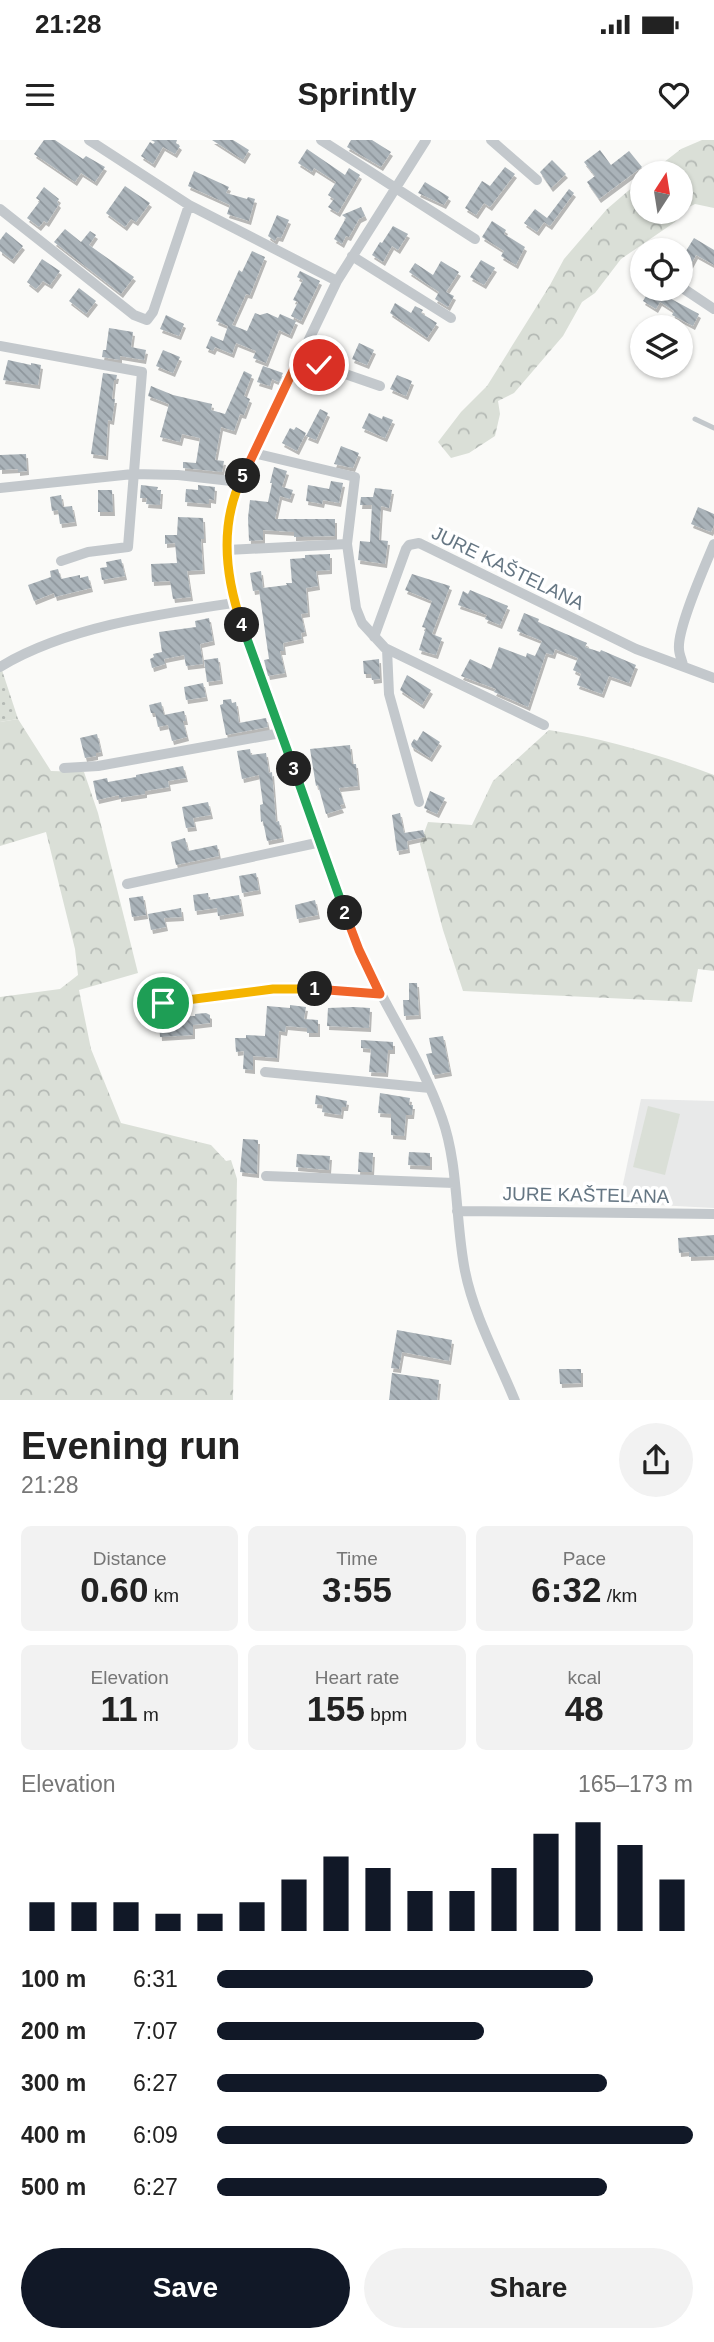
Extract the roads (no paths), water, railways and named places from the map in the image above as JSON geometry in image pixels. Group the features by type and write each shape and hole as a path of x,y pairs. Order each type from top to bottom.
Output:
{"street":[{"path":"89,140 189,205 337,281"},
{"path":"321,140 475,239"},
{"path":"426,140 337,281 299,358 240,482 228,520 227,550 234,603 355,940 380,994 430,1088 446,1131 466,1272 475,1305 516,1400"},
{"path":"491,140 537,180"},
{"path":"0,209 134,315 147,320 155,306 189,205"},
{"path":"352,256 451,318"},
{"path":"693,295 714,309"},
{"path":"0,346 142,372 128,547 88,552 61,561"},
{"path":"299,358 380,386"},
{"path":"254,453 355,477 346,544 356,608 362,623 374,637 387,649 544,725"},
{"path":"0,488 134,474 178,475 240,482"},
{"name":"JURE KAŠTELANA","path":"374,637 406,549 409,545 419,543 636,649 714,678"},
{"path":"227,550 346,544"},
{"path":"683,665 679,649 693,597 714,544"},
{"path":"0,667 45,645 133,619 234,603"},
{"path":"387,649 389,694 419,802"},
{"path":"664,659 679,649"},
{"path":"64,768 98,766 281,733"},
{"path":"127,884 321,842"},
{"path":"163,1003 273,989 380,994"},
{"path":"265,1072 430,1088"},
{"path":"266,1176 454,1183"},
{"name":"JURE KAŠTELANA","path":"457,1211 714,1214"}],"lane":[{"path":"695,419 714,428"}]}
